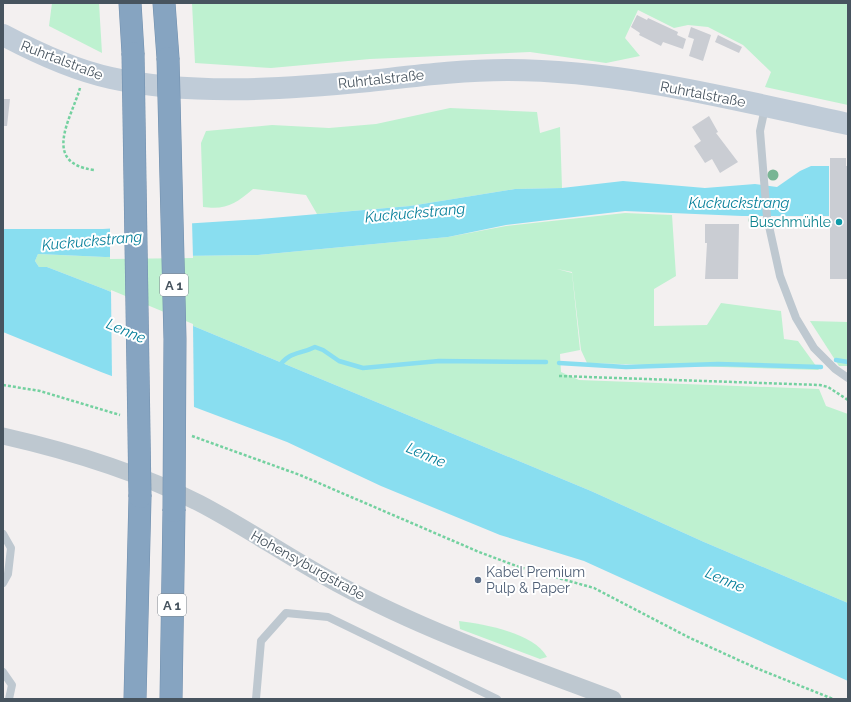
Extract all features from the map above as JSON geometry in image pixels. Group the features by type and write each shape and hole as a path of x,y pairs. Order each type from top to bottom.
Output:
{"highway":[{"name":"A 1","path":"130,3 133,53 140,497 135,699"},
{"name":"A 1","path":"164,3 168,58 175,339 171,699"}],"main road":[{"name":"Ruhrtalstraße","path":"3,35 31,50 85,70 109,78 142,84 206,88 285,88 467,71 555,71 604,76 848,124"}],"street":[{"name":"Hohensyburgstraße","path":"3,436 97,462 148,481 198,503 338,584 404,617 613,699"}],"lane":[{"name":"Ruhrtalstraße","path":"765,107 760,131 764,184 767,217 780,276 796,318 814,348 835,369 848,378"},
{"path":"3,534 11,548 8,574 3,583"},
{"path":"256,699 260,641 286,613 328,618 497,699"},
{"path":"3,672 12,684 9,699"}],"path":[{"path":"85,70 62,146 67,158 82,169 94,170"},
{"path":"560,376 820,385 828,387 848,400"},
{"path":"3,384 40,391 126,417"},
{"path":"186,435 300,475 479,552 519,567 594,588 688,637 756,668 833,699"}],"green space":[{"path":"52,3 99,3 102,53 49,26"},
{"path":"192,3 848,3 848,105 765,87 771,72 743,45 708,27 688,25 674,28 638,10 625,38 640,56 606,63 530,52 370,59 271,68 195,63"},
{"path":"450,108 537,112 540,133 560,127 562,188 515,189 410,206 317,214 306,195 253,189 241,199 225,207 203,207 201,143 206,131 272,125 329,128 376,124"},
{"path":"625,213 672,215 676,276 654,289 654,326 707,325 721,303 781,311 784,339 798,341 819,370 587,363 581,350 572,272 557,269 572,273 580,350 560,354 561,372 579,380 819,389 826,406 848,414 848,603 704,542 591,491 104,289 47,267 39,267 35,261 38,254 105,257 258,255 448,237 506,226"},
{"path":"810,321 848,322 848,366 839,366"},
{"path":"459,621 508,631 531,642 541,649 547,657 540,659 460,629"}],"water":[{"path":"811,166 829,166 829,216 742,216 625,211 506,225 448,237 258,255 105,257 38,254 35,261 39,267 47,267 104,289 591,491 704,542 848,603 848,681 584,561 500,535 381,486 287,442 101,372 3,332 3,229 103,229 260,219 410,206 515,189 562,188 623,181 705,188 755,184 777,187 800,171"}],"pier":[{"path":"192,221 193,258 110,259 110,226"},
{"path":"111,290 193,324 194,409 112,379"}],"building":[{"path":"637,15 647,20 648,18 678,32 677,35 686,39 683,49 663,42 661,46 639,35 640,33 631,27"},
{"path":"691,27 711,35 703,61 689,56 694,39 688,37"},
{"path":"718,35 742,47 739,53 715,42"},
{"path":"3,99 10,99 7,126 3,126"},
{"path":"709,116 718,132 716,133 738,162 720,173 712,159 705,163 694,146 701,141 692,127"},
{"name":"Buschmühle","path":"830,158 846,158 846,166 848,166 848,279 830,279"},
{"path":"705,224 739,224 738,279 705,279 707,243 705,243"}],"waterway":[{"path":"278,368 290,356 315,347 323,350 339,361 363,368 439,361 546,362"},
{"path":"836,360 848,362"},
{"path":"559,363 626,367 718,364 821,367"}],"place":[{"name":"Buschmühle","path":"839,222"},
{"name":"Kabel Premium Pulp & Paper","path":"478,580"}],"water label":[{"name":"Kuckuckstrang","path":"739,203"},
{"name":"Kuckuckstrang","path":"415,213"},
{"name":"Kuckuckstrang","path":"92,241"},
{"name":"Lenne","path":"126,331"},
{"name":"Lenne","path":"426,455"},
{"name":"Lenne","path":"725,580"}]}
